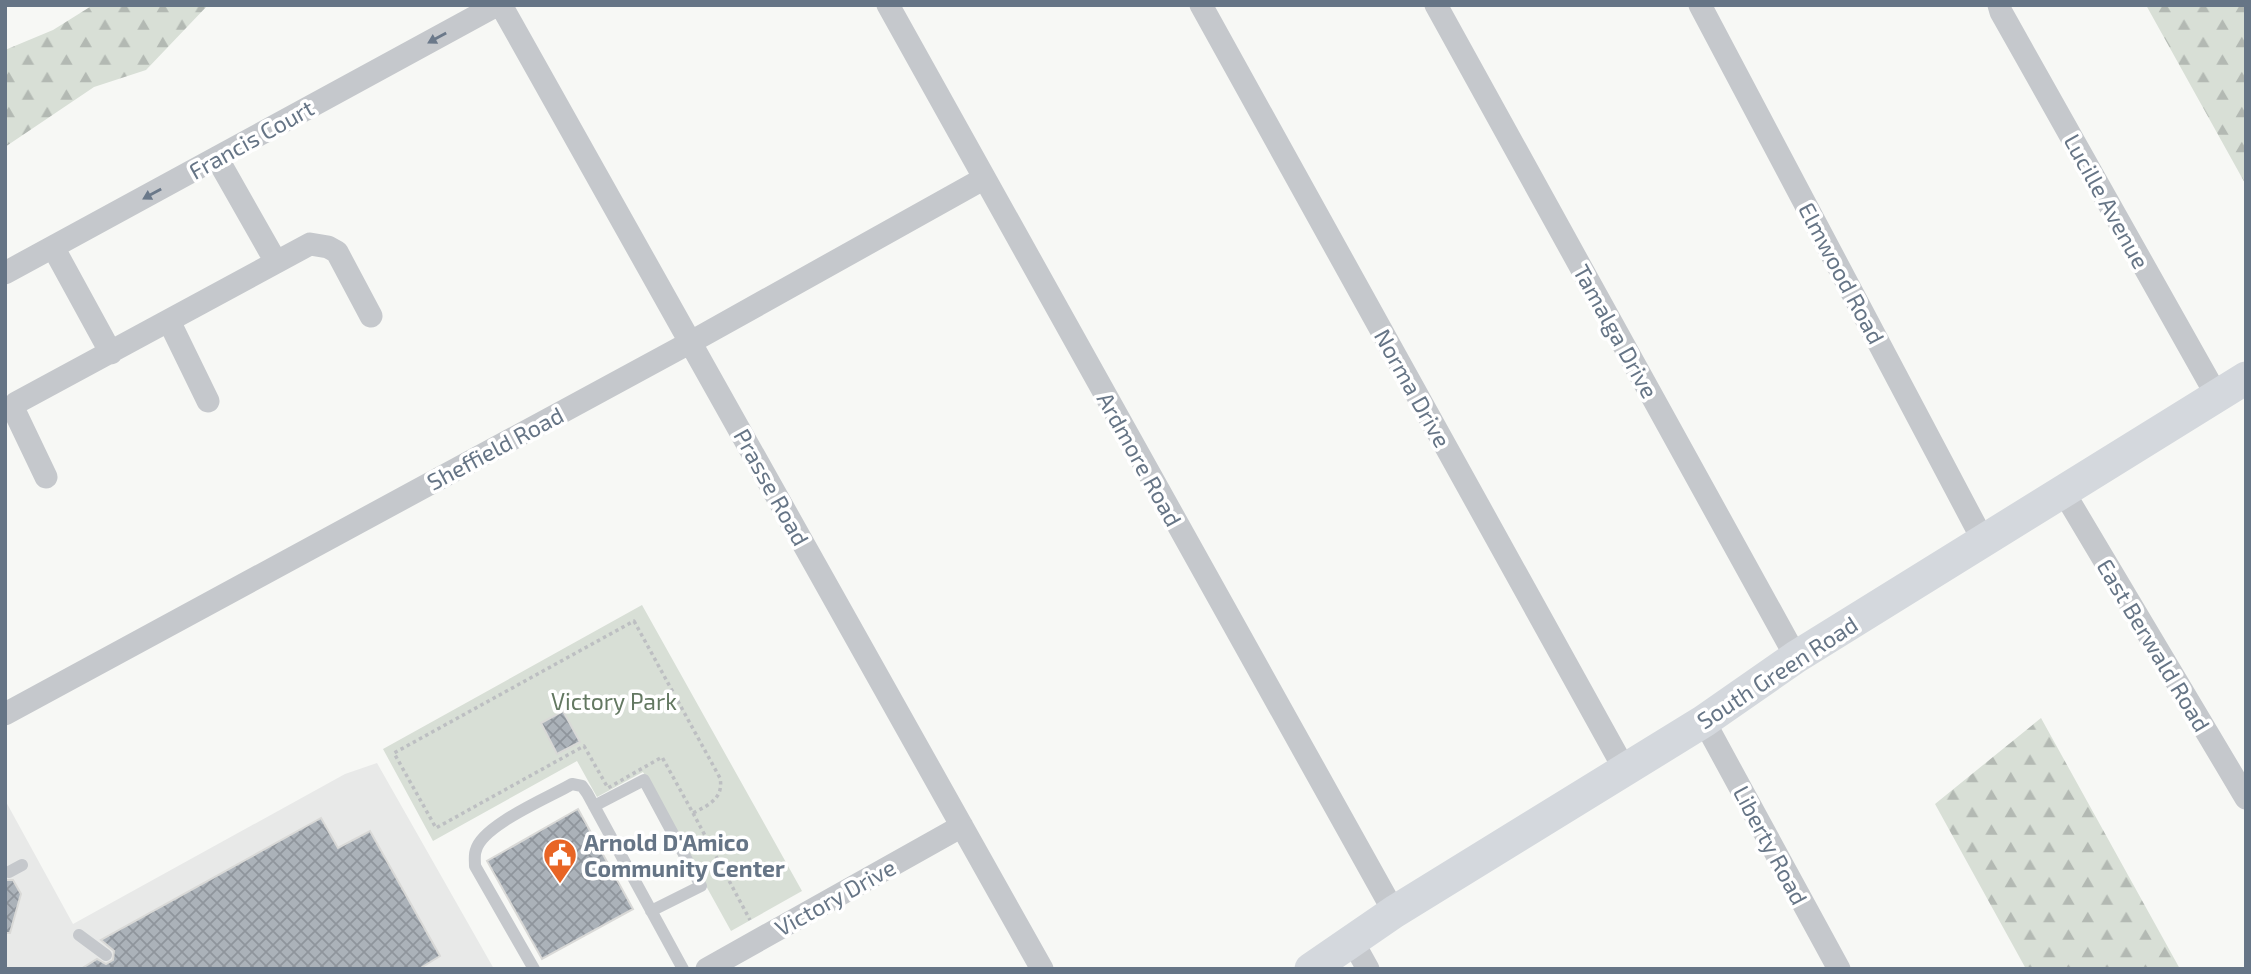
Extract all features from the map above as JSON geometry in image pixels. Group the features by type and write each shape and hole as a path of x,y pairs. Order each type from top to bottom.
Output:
{"main road":[{"name":"South Green Road","path":"1311,969 1360,955 1394,912 1704,721 1797,657 2246,378"}],"street":[{"name":"Francis Court","path":"5,273 499,5"},
{"name":"Prasse Road","path":"499,5 1042,969"},
{"name":"Ardmore Road","path":"888,5 1394,912"},
{"name":"Norma Drive","path":"1201,5 1625,770"},
{"name":"Tamalga Drive","path":"1436,5 1797,657"},
{"name":"Elmwood Road","path":"1700,5 1984,541"},
{"name":"Lucille Avenue","path":"1999,5 2217,396"},
{"path":"217,158 276,262"},
{"name":"Sheffield Road","path":"5,714 691,342 983,179"},
{"path":"46,477 11,405 310,244 328,247 337,252 371,316"},
{"path":"53,247 111,353"},
{"path":"169,321 208,401"},
{"name":"East Berwald Road","path":"2063,491 2246,798"},
{"name":"Liberty Road","path":"1704,721 1839,969"},
{"name":"Victory Drive","path":"707,969 962,826"}],"lane":[{"path":"594,806 643,780 701,886 651,911"},
{"path":"534,969 475,866 476,849 481,839 493,828 572,785 582,786 683,969"},
{"path":"9,872 22,865"},
{"path":"79,935 106,955"}],"path":[{"path":"692,813 714,801 719,794 720,778 634,621 394,753 436,828 584,746 608,788 662,757 692,813 750,920"}],"shaded area":[{"path":"377,763 494,969 5,969 5,800 73,924 345,774"}],"green space":[{"path":"93,5 208,5 146,70 94,87 5,147 5,50 53,30"},
{"path":"2146,5 2246,5 2246,185"},
{"name":"Victory Park","path":"642,605 802,891 731,931 643,772 597,797 577,761 433,841 383,749"},
{"path":"2041,718 2180,969 2026,969 1935,804"}],"building":[{"path":"563,711 580,742 557,754 541,723"},
{"name":"Arnold D'Amico Community Center","path":"578,809 633,909 542,959 487,861"},
{"path":"321,818 338,848 370,831 440,956 419,969 81,969 97,959 106,964 113,960 114,951 101,940"},
{"path":"5,880 13,880 21,894 10,933 5,933"}],"place":[{"name":"Arnold D'Amico Community Center","path":"560,885"}]}
